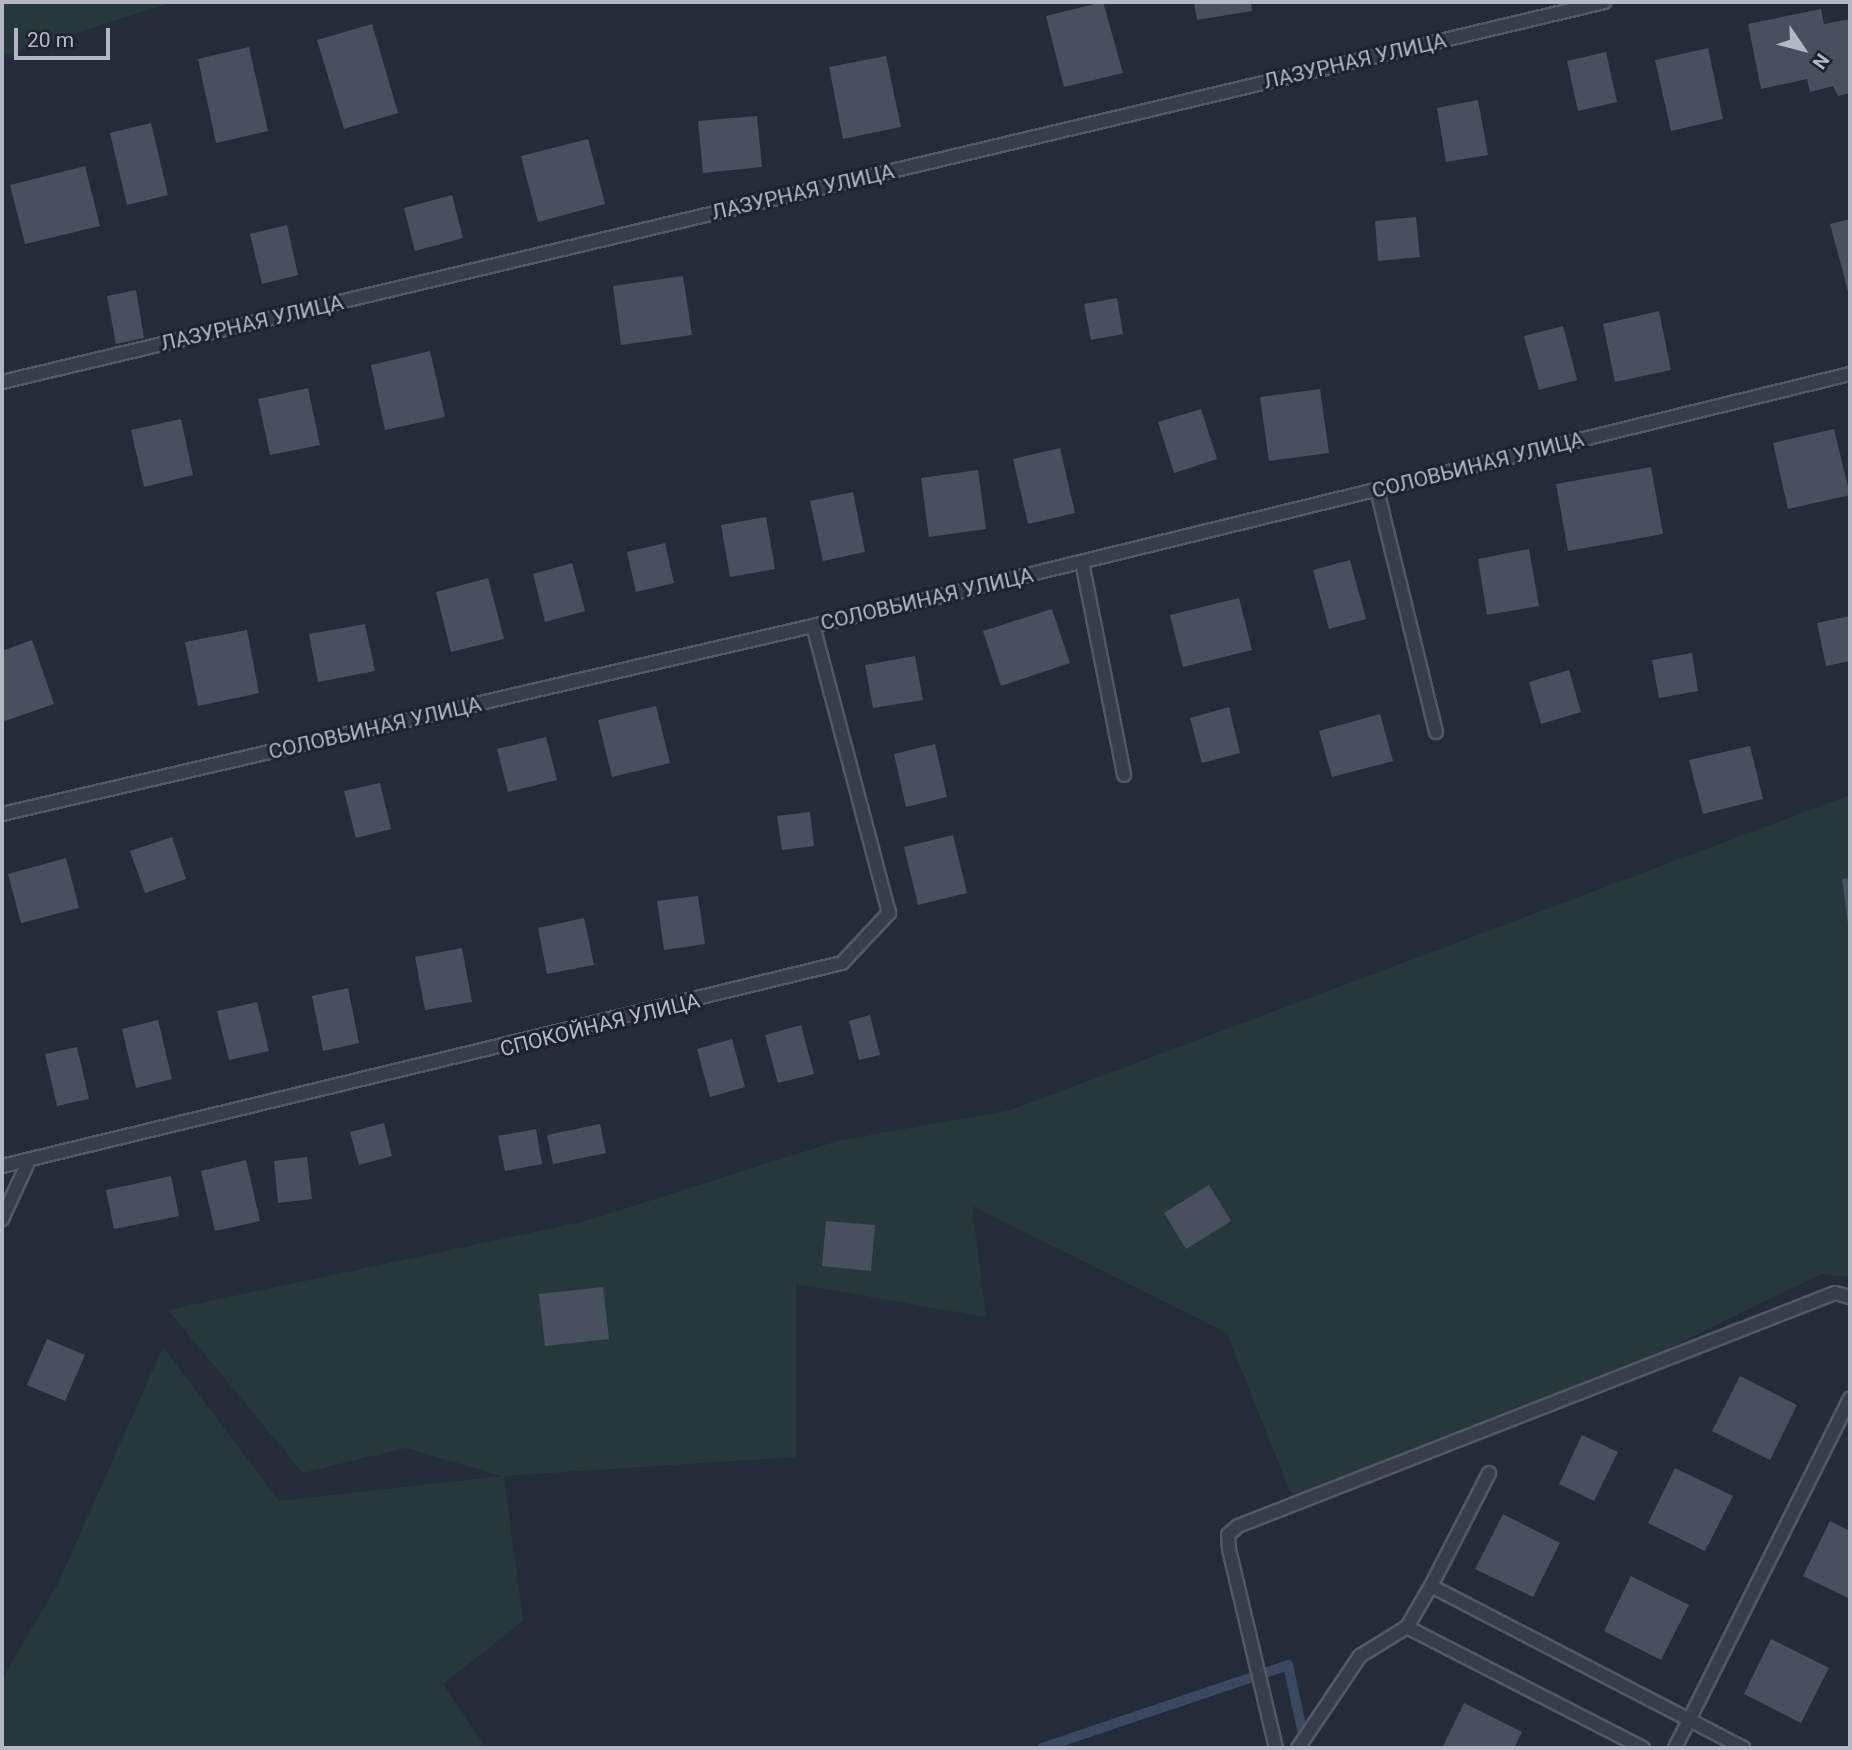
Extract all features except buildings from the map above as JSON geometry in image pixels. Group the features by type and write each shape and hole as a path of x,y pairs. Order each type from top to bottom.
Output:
{"lane":[{"name":"ЛАЗУРНАЯ УЛИЦА","path":"2,382 1605,2"},
{"name":"СОЛОВЬИНАЯ УЛИЦА","path":"2,814 1082,562 1850,374"},
{"path":"1377,490 1436,732"},
{"path":"1082,562 1124,775"},
{"name":"СПОКОЙНАЯ УЛИЦА","path":"2,1166 842,963 890,913 813,626"},
{"path":"2,1219 29,1160"},
{"path":"1276,1748 1229,1549 1228,1535 1238,1526 1835,1293 1850,1297"},
{"path":"1675,1748 1686,1718 1850,1398"},
{"path":"1298,1748 1360,1656 1407,1627 1489,1474"},
{"path":"1431,1586 1744,1748"},
{"path":"1407,1627 1643,1748"}],"shaded area":[{"path":"2,2 174,2 2,56"},
{"path":"1850,795 1850,1277 1821,1274 1556,1403 1293,1499 1227,1333 972,1206 986,1317 796,1284 796,1457 504,1476 523,1621 443,1684 486,1748 2,1748 2,1679 57,1586 163,1347 279,1501 502,1476 405,1448 303,1473 168,1310 586,1221 837,1141 1011,1110"}],"waterway":[{"path":"1042,1748 1288,1665 1306,1748"}]}
